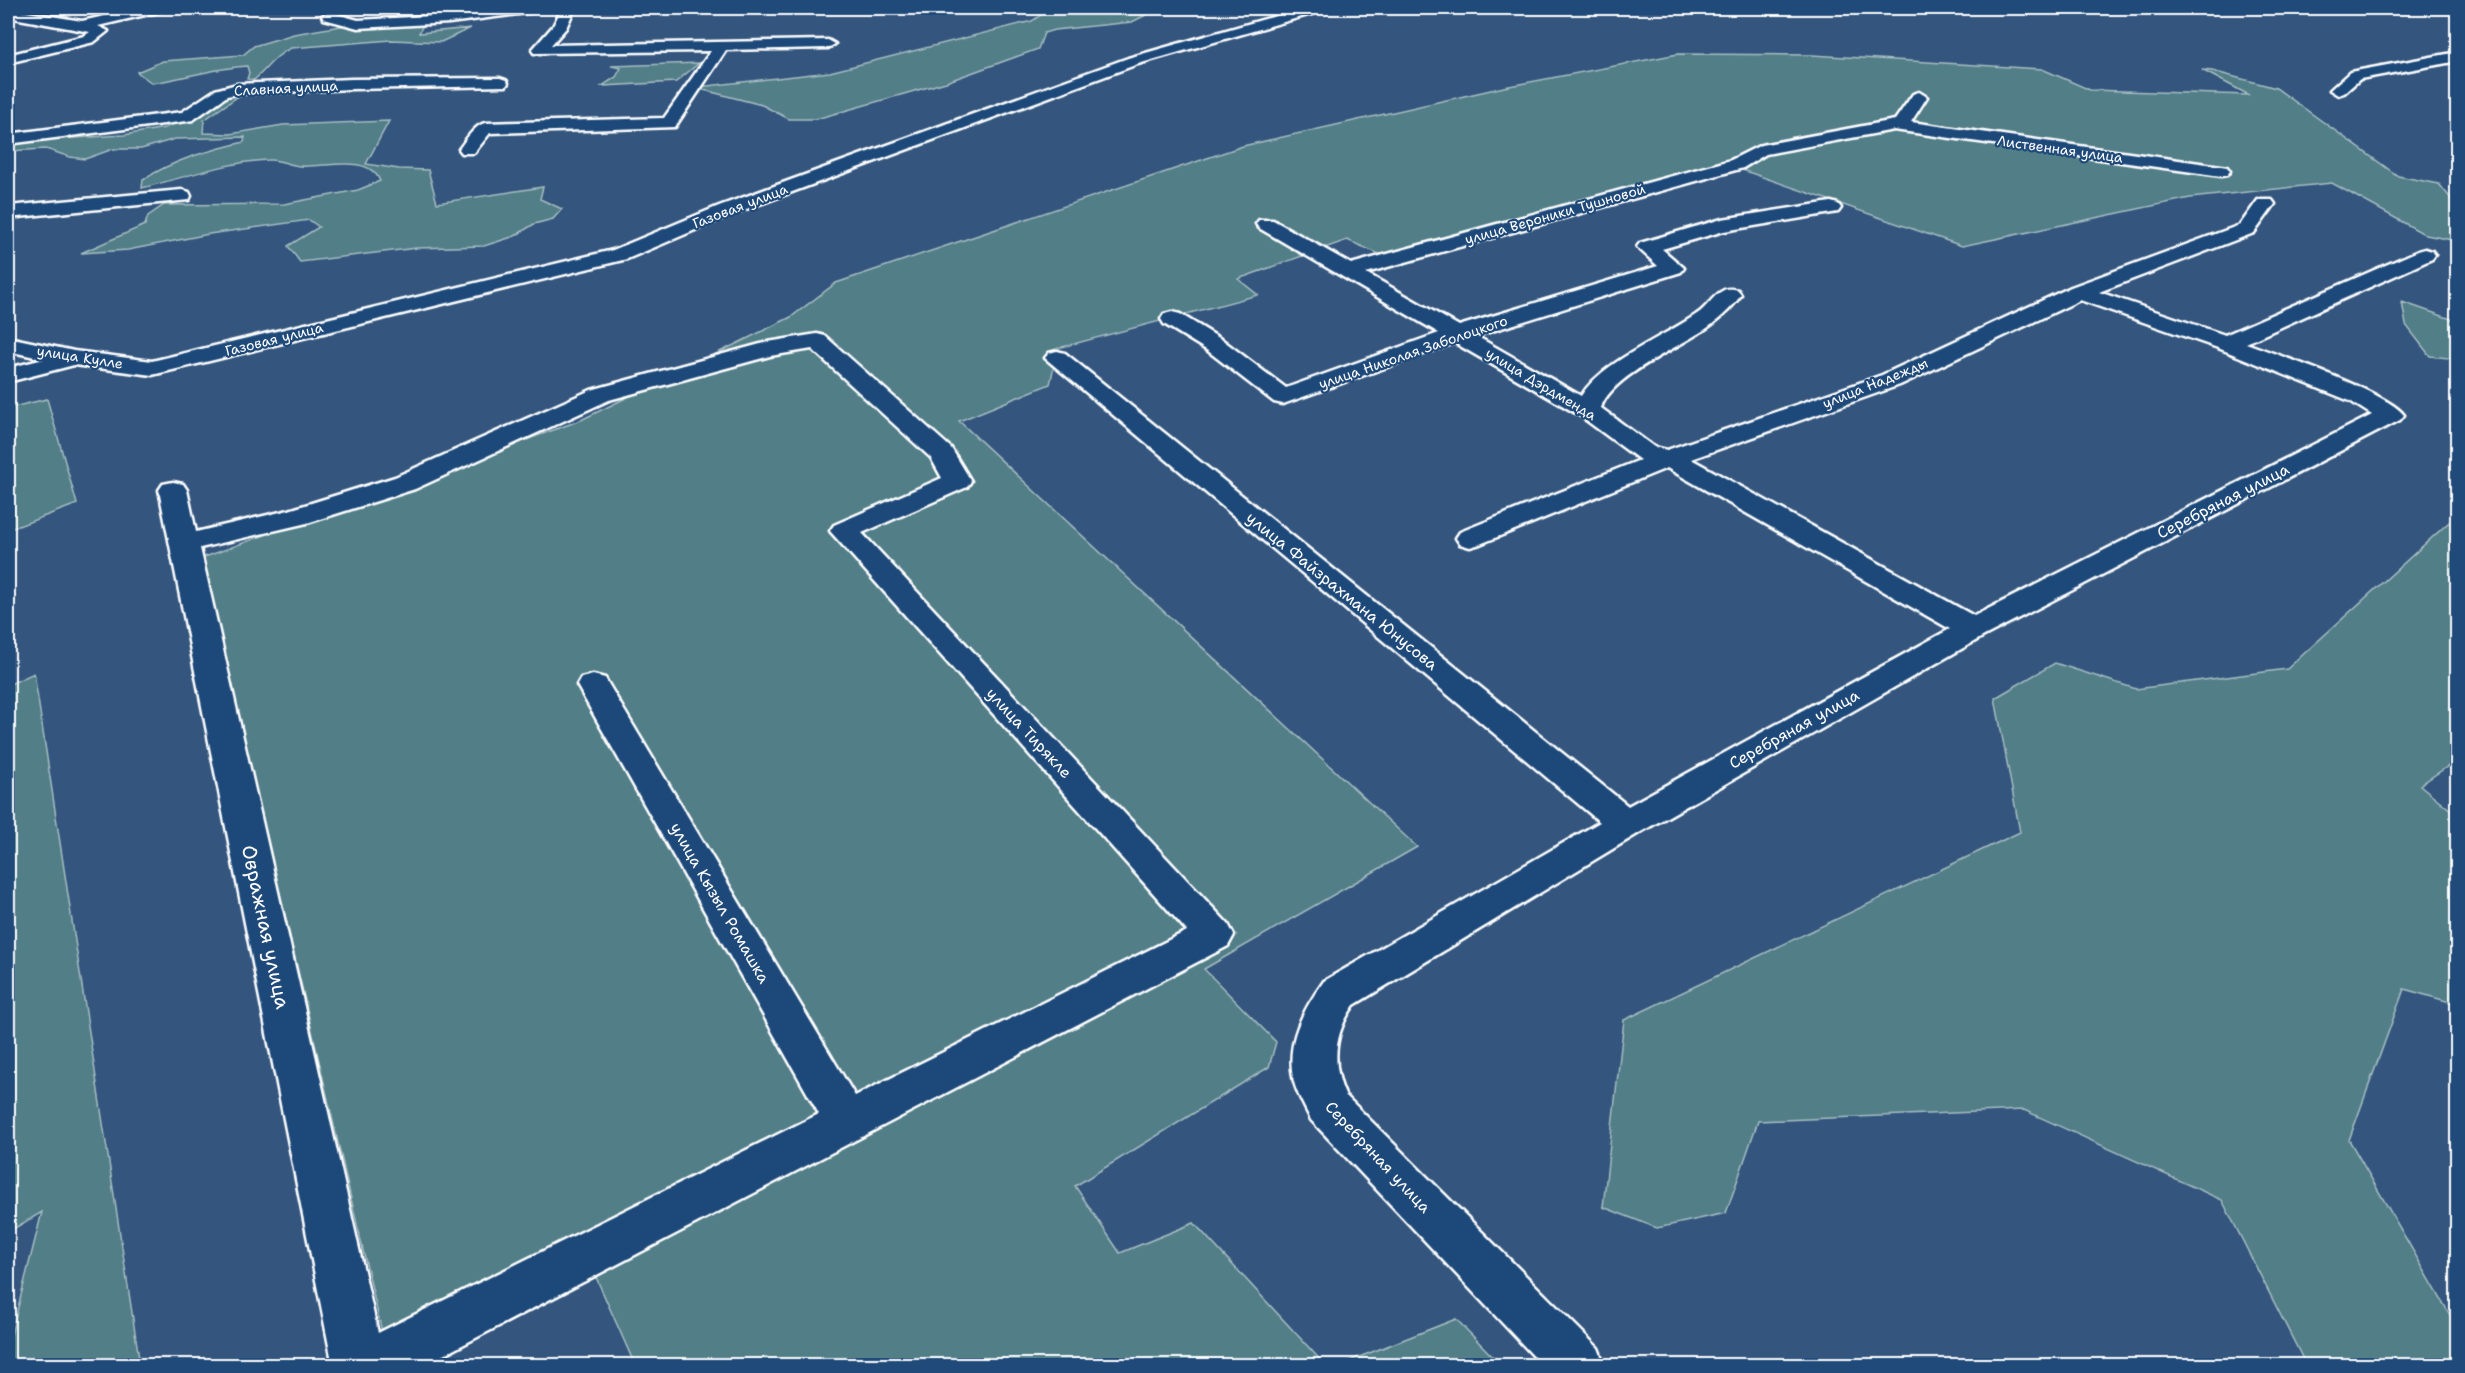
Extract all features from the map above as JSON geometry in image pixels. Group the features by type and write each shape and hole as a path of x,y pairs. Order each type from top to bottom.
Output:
{"street":[{"path":"82,25 157,8"},
{"path":"314,11 358,24 449,18 531,8 568,8 559,28 539,50 828,44"},
{"name":"Газовая улица","path":"152,368 620,255 726,210 1133,61 1317,8"},
{"path":"329,16 358,11"},
{"path":"8,12 82,25 101,32 89,39 8,59"},
{"path":"468,149 485,128 669,123 721,47"},
{"path":"2338,90 2355,75 2457,56"},
{"name":"Славная улица","path":"8,139 187,116 220,93 237,89 352,84 501,83"},
{"path":"1900,126 1918,97"},
{"path":"167,137 189,118 187,116"},
{"name":"Лиственная улица","path":"1761,150 1900,126 2220,171"},
{"name":"улица Вероники Тушновой","path":"1346,272 1737,164 1761,150"},
{"path":"8,212 182,196"},
{"name":"улица Надежды","path":"1470,538 1669,458 1892,380 2079,292 2247,229 2265,204"},
{"name":"улица Николая Заболоцкого","path":"1172,319 1216,346 1283,397 1458,334 1674,268 1647,247 1722,225 1831,208"},
{"name":"улица Дэрдменда","path":"1266,224 1588,410 1646,454 1669,458 1973,628"},
{"path":"2226,343 2425,255"},
{"name":"Серебряная улица","path":"1579,1365 1327,1107 1315,1077 1315,1045 1321,1018 1339,993 1626,824 1973,628 2391,416 2359,396 2226,343 2079,292"},
{"path":"1588,410 1598,388 1630,365 1707,318 1730,295"},
{"name":"улица Тирякле","path":"185,543 297,517 405,483 600,395 768,349 817,341 942,454 957,481 844,531 1214,935 847,1122"},
{"name":"улица Кулле","path":"8,344 74,357 152,368"},
{"path":"8,375 74,357"},
{"name":"улица Файзрахмана Юнусова","path":"1057,358 1626,824"},
{"name":"Овражная улица","path":"173,490 358,1365"},
{"name":"улица Кызыл Ромашка","path":"593,685 847,1122"},
{"path":"367,1365 847,1122"}],"green space":[{"path":"1051,8 1160,8 1132,22 1044,33 1038,49 946,82 816,119 789,119 762,105 698,87 830,72 1032,21"},
{"path":"421,16 425,21 419,33 471,28 441,42 391,40 291,48 276,58 254,80 247,79 249,73 247,66 152,83 137,72 163,61 243,55 254,46 294,34 382,19"},
{"path":"1678,54 1812,55 2042,69 2090,90 2249,95 2202,70 2212,71 2276,88 2398,176 2439,184 2457,206 2457,241 2426,235 2332,183 2190,198 1962,246 1722,163 1384,256 1347,240 1238,279 1258,295 1058,348 1050,384 959,421 1417,847 1204,969 1276,1042 1269,1067 1075,1186 1120,1253 1194,1223 1325,1365 635,1365 579,1239 383,1336 202,558 581,420 791,317 836,283 1243,146 1504,87"},
{"path":"699,63 676,82 602,86 616,77 621,68 611,66"},
{"path":"242,91 240,95 204,120 203,133 230,134 283,125 389,121 366,164 428,170 437,203 543,187 540,199 562,209 553,219 534,224 515,236 484,246 417,248 300,262 288,246 319,227 309,220 209,234 128,250 81,253 145,225 148,216 164,205 284,204 358,190 380,181 374,172 356,164 300,166 268,160 220,167 142,188 143,180 167,166 205,152 244,142 245,137 175,139 141,149 113,149 85,159 46,149 8,151 8,142 124,135 165,128 218,102 224,94"},
{"path":"2402,302 2457,321 2457,359 2430,356 2406,325"},
{"path":"47,399 77,504 8,530 8,408"},
{"path":"2457,515 2457,760 2420,785 2457,815 2457,1004 2404,989 2349,1140 2457,1327 2457,1365 2306,1365 2222,1200 2024,1110 1758,1121 1726,1213 1657,1228 1603,1207 1624,1020 2020,832 1995,698 2055,663 2136,689 2287,669"},
{"path":"34,673 140,1365 8,1365 8,1347 42,1212 8,1232 8,685"},
{"path":"1456,1319 1501,1365 1339,1365"}]}
